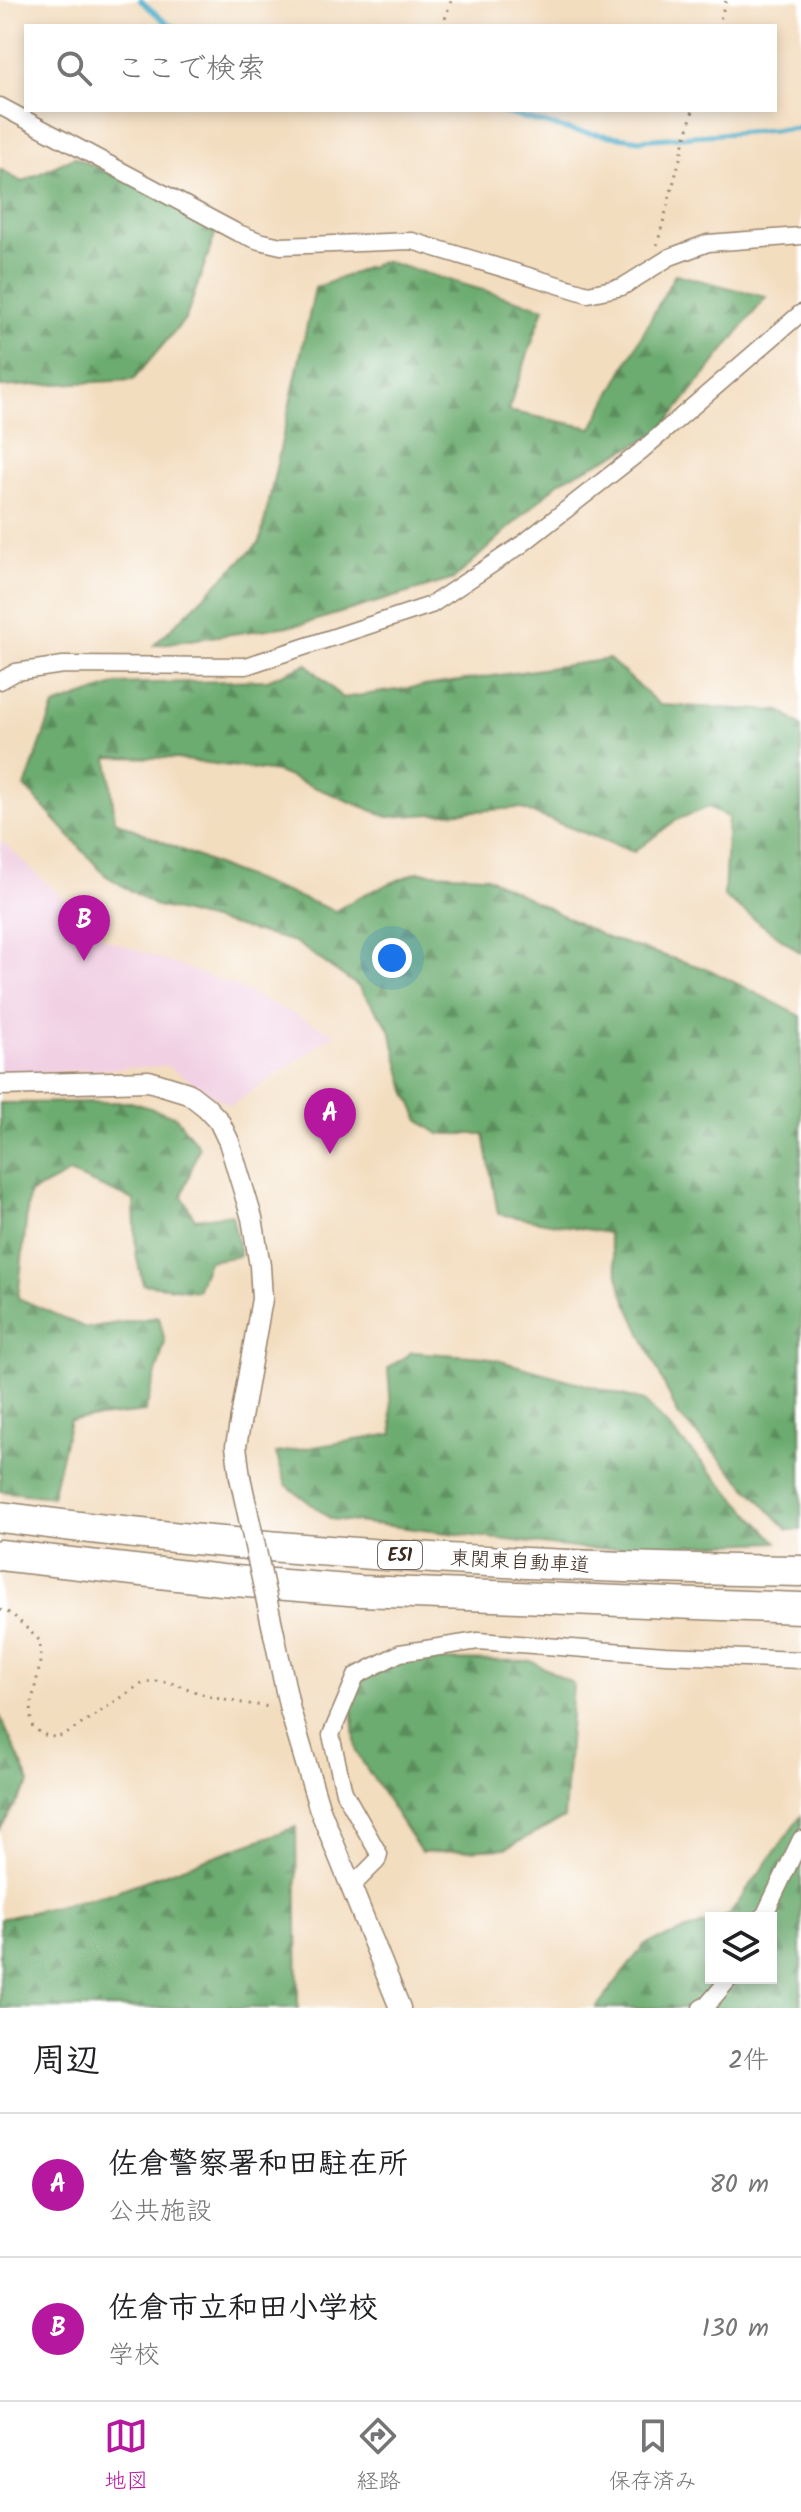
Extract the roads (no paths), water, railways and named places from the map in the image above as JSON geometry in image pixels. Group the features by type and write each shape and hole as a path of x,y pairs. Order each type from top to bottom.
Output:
{"highway":[{"name":"東関東自動車道","path":"0,1517 226,1544 534,1563 801,1571"},
{"name":"東関東自動車道","path":"0,1555 222,1580 361,1591 801,1608"}],"street":[{"path":"0,106 236,232 281,246 412,241 588,294 622,287 686,250 708,243 801,236"},
{"path":"0,681 16,672 63,665 246,666 431,605 521,545 641,451 801,313"},
{"path":"0,1085 149,1081 188,1093 219,1121 229,1142 252,1218 262,1299 236,1446 240,1477 290,1710 319,1807 400,2008"},
{"path":"351,1887 377,1861 379,1854 344,1792 331,1735 356,1676 400,1653 478,1641 665,1655 801,1660"},
{"path":"766,1912 801,1839"},
{"path":"701,2008 725,1984"}],"waterway":[{"path":"140,0 168,24"},
{"path":"501,112 574,131 640,140 801,128"}],"place":[{"name":"佐倉市立和田小学校","path":"84,961"},
{"name":"佐倉警察署和田駐在所","path":"330,1154"}]}
